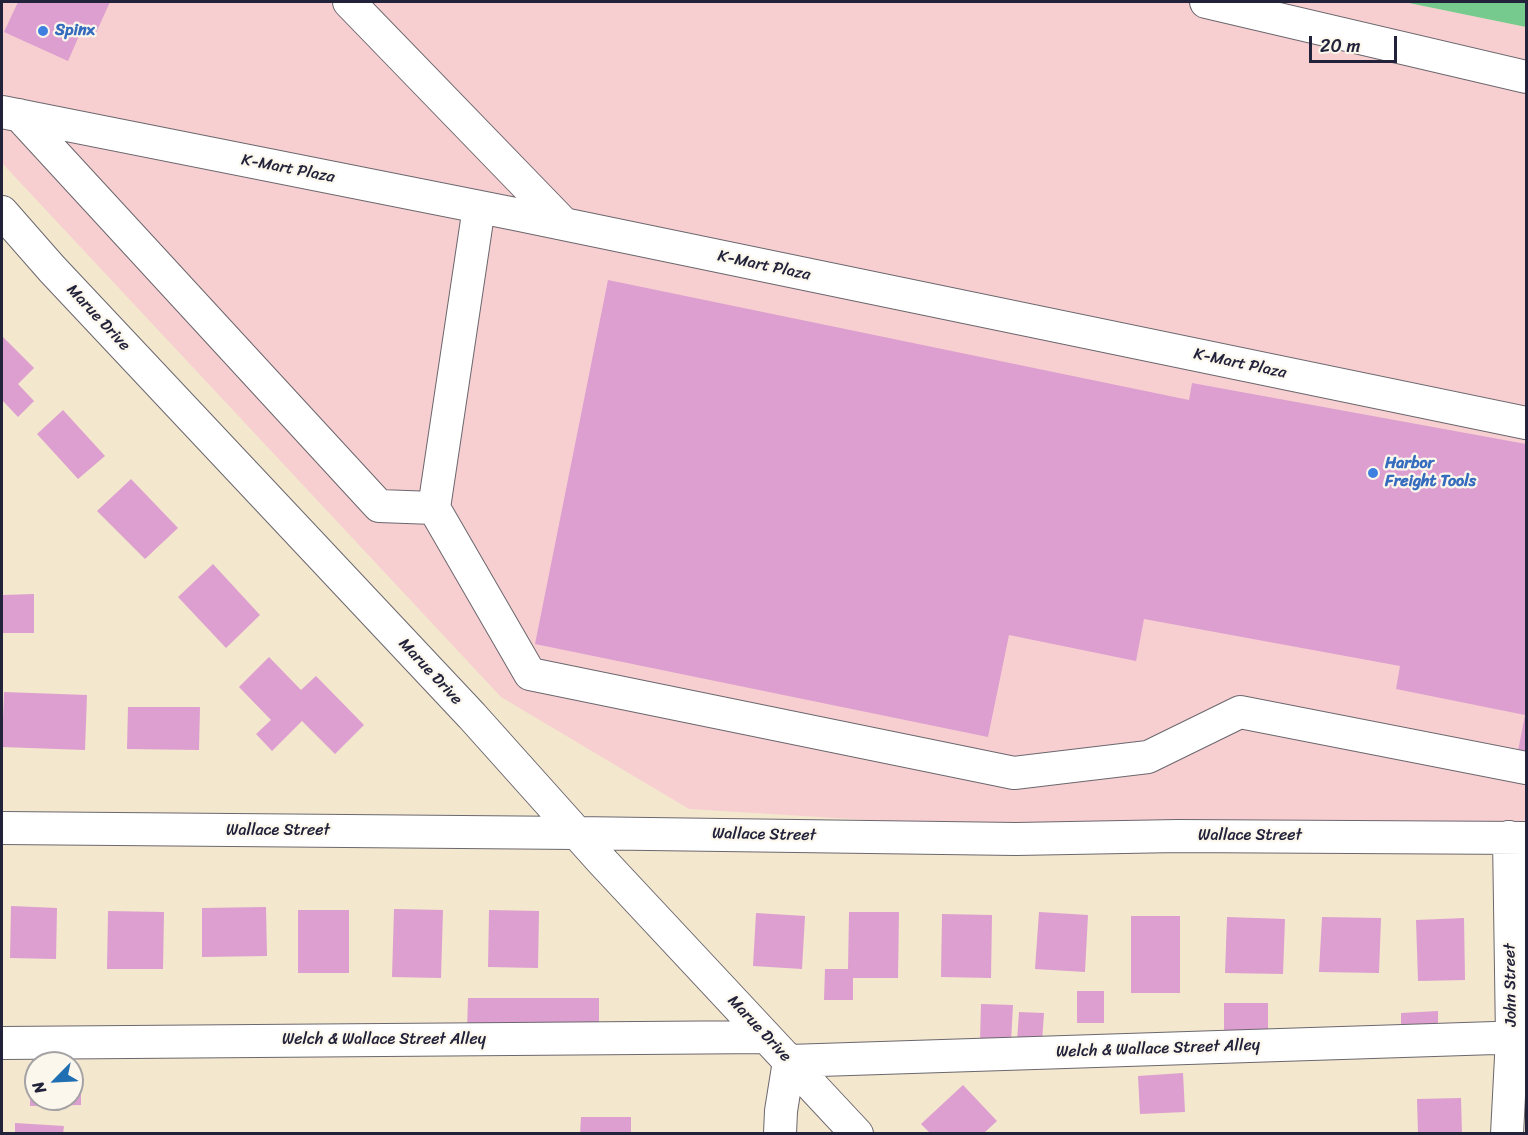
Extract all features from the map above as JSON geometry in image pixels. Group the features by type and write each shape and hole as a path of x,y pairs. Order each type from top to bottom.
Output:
{"street":[{"path":"350,2 564,224"},
{"path":"1206,2 1527,77"},
{"path":"10,113 380,506 434,508"},
{"name":"K-Mart Plaza","path":"10,113 564,224 1527,423"},
{"path":"479,207 434,508 530,674 1014,773 1148,757 1240,712 1527,768"},
{"name":"Marue Drive","path":"2,212 60,278 472,716 576,833 857,1134"},
{"name":"Wallace Street","path":"2,828 1016,838 1518,837"},
{"name":"John Street","path":"1507,1134 1519,1037 1518,837"},
{"name":"Welch & Wallace Street Alley","path":"2,1043 766,1036"},
{"name":"Welch & Wallace Street Alley","path":"789,1061 1519,1037"},
{"path":"780,1134 781,1111 789,1061"}],"shaded area":[{"path":"2,2 1404,2 1526,27 1526,845 1111,835 689,809 501,697 2,163"}],"green space":[{"path":"1404,2 1526,2 1526,27"}],"building":[{"name":"Spinx","path":"18,2 110,2 95,35 82,29 68,61 4,32"},
{"path":"608,280 1189,400 1192,383 1526,444 1526,753 1518,751 1525,715 1396,689 1400,666 1144,619 1136,661 1009,635 988,737 535,644"},
{"path":"2,336 34,368 18,384 34,401 18,417 2,400"},
{"path":"63,410 105,456 78,479 37,434"},
{"path":"131,479 178,528 145,559 97,511"},
{"path":"213,564 260,615 226,648 178,597"},
{"path":"34,594 34,633 2,633 2,595"},
{"path":"269,657 301,690 316,676 364,725 335,754 302,721 272,751 256,734 271,720 239,687"},
{"path":"4,692 87,695 85,750 2,747"},
{"path":"128,707 200,707 199,750 127,749"},
{"path":"11,906 57,908 56,959 10,958"},
{"path":"266,907 267,956 202,957 202,908"},
{"path":"394,909 443,910 441,978 392,977"},
{"path":"298,910 349,910 349,973 298,973"},
{"path":"489,910 539,911 538,968 488,967"},
{"path":"108,911 164,912 163,969 107,969"},
{"path":"849,912 899,912 898,978 853,978 853,1000 824,1000 825,969 848,969"},
{"path":"1039,912 1088,915 1085,972 1035,969"},
{"path":"756,913 805,916 802,969 753,966"},
{"path":"942,914 992,915 991,978 941,977"},
{"path":"1131,916 1180,916 1180,993 1131,993"},
{"path":"1227,917 1285,919 1283,974 1225,973"},
{"path":"1322,917 1381,918 1379,973 1319,972"},
{"path":"1464,918 1465,980 1418,981 1416,920"},
{"path":"1077,991 1104,991 1104,1023 1077,1023"},
{"path":"468,998 599,998 599,1031 467,1031"},
{"path":"1224,1003 1268,1003 1268,1032 1224,1031"},
{"path":"981,1004 1013,1005 1011,1042 980,1041"},
{"path":"1438,1011 1438,1030 1401,1032 1401,1013"},
{"path":"1019,1012 1044,1013 1042,1042 1017,1041"},
{"path":"1183,1073 1185,1112 1140,1114 1138,1076"},
{"path":"963,1085 997,1121 983,1134 931,1134 921,1124"},
{"path":"1461,1098 1462,1134 1418,1134 1417,1099"},
{"path":"581,1117 631,1117 631,1134 580,1134"},
{"path":"15,1123 64,1126 63,1134 15,1134"}],"place":[{"name":"Spinx","path":"43,31"},
{"name":"Harbor Freight Tools","path":"1373,473"}]}
